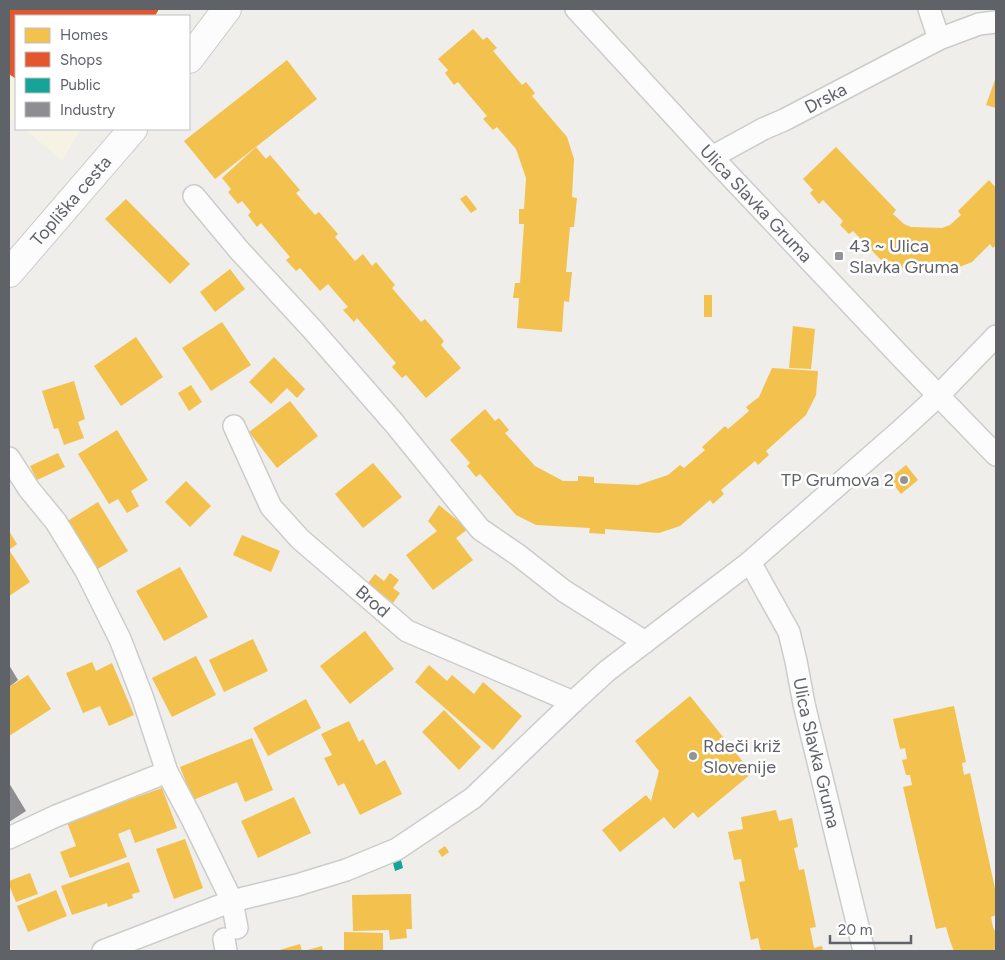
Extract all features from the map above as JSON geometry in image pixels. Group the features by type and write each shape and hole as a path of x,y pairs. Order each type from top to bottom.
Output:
{"main road":[{"path":"190,58 227,9"},
{"name":"Topliška cesta","path":"9,274 132,130"}],"street":[{"name":"Ulica Slavka Gruma","path":"576,9 712,157 996,455"},
{"path":"929,9 939,39"},
{"name":"Drska","path":"712,157 939,39 980,24 996,22"},
{"path":"194,196 239,250 312,329 394,423 480,529 518,555 564,591 645,642"},
{"path":"104,951 232,901 297,885 346,870 397,849 473,798 572,702 607,671 750,562 900,431 938,396 996,336"},
{"name":"Brod","path":"234,426 271,507 300,539 407,631 572,702"},
{"path":"9,458 29,488 56,522 86,570 120,639 142,696 167,772 232,901 229,940"},
{"name":"Ulica Slavka Gruma","path":"750,562 789,632 804,704 864,951"},
{"path":"9,838 56,816 167,772"}],"shaded area":[{"path":"9,9 161,9 157,15 15,15 15,122 9,117"},
{"path":"25,130 80,130 62,160"}],"building: Homes":[{"path":"473,29 483,40 487,37 497,48 493,51 522,85 526,82 535,93 532,96 567,137 574,159 572,197 577,198 574,227 570,227 566,272 572,272 569,302 564,301 562,332 517,328 519,298 513,298 515,283 520,283 524,224 519,224 519,209 524,209 526,178 516,149 497,127 493,130 483,119 487,116 458,82 454,85 445,73 448,70 438,59"},
{"path":"287,60 317,99 215,179 184,141"},
{"path":"996,77 996,108 986,105"},
{"path":"256,147 266,159 270,155 300,190 296,193 315,215 319,212 338,234 335,237 355,261 363,254 372,266 376,262 395,285 392,288 421,322 425,319 444,341 441,345 461,368 426,398 406,375 402,378 392,367 396,363 357,318 354,322 343,310 348,307 328,284 320,291 300,268 296,271 286,260 290,257 261,223 257,227 248,215 251,212 242,201 238,204 228,192 231,189 222,178"},
{"path":"836,147 896,210 893,214 904,224 911,227 942,228 950,225 961,215 958,211 989,180 996,188 996,245 993,248 990,244 972,262 952,270 900,268 881,260 853,231 849,234 840,225 843,221 823,200 819,204 810,193 813,190 803,179"},
{"path":"466,195 477,209 471,213 460,199"},
{"path":"126,199 190,264 170,284 105,219"},
{"path":"230,269 245,289 215,312 200,292"},
{"path":"704,295 712,295 712,317 704,317"},
{"path":"222,322 251,365 211,391 182,348"},
{"path":"793,326 815,329 811,369 789,368"},
{"path":"136,337 163,377 121,406 94,366"},
{"path":"274,357 305,389 297,398 287,388 271,404 249,382"},
{"path":"772,368 818,371 816,395 806,415 766,451 769,455 758,465 755,461 721,490 724,494 713,504 710,500 680,526 659,533 605,529 605,534 589,533 590,528 536,525 516,515 480,474 476,477 467,466 470,463 450,440 485,409 495,421 499,418 509,430 505,433 535,466 563,481 578,481 578,476 594,477 594,483 638,485 668,475 680,465 684,468 705,450 702,447 725,426 728,429 749,411 746,407 759,397"},
{"path":"74,381 85,419 78,422 84,438 64,445 58,428 54,429 42,391"},
{"path":"191,385 202,402 189,411 178,393"},
{"path":"290,401 318,436 277,468 249,432"},
{"path":"117,430 148,480 131,491 139,506 127,513 118,499 109,504 78,454"},
{"path":"58,453 65,467 37,480 30,466"},
{"path":"373,463 402,497 363,528 335,494"},
{"name":"TP Grumova 2","path":"906,465 918,480 901,494 889,479"},
{"path":"186,481 211,506 190,527 165,502"},
{"path":"98,502 128,551 96,570 66,522"},
{"path":"439,505 468,529 456,538 473,560 433,590 406,555 437,531 428,521"},
{"path":"9,531 17,544 9,550"},
{"path":"242,535 280,551 271,572 233,555"},
{"path":"9,550 30,582 9,596"},
{"path":"180,567 208,617 164,641 136,591"},
{"path":"390,573 399,580 393,588 400,593 393,603 368,583 375,574 384,581"},
{"path":"365,631 394,669 350,704 320,666"},
{"path":"253,639 268,671 224,692 209,660"},
{"path":"196,656 216,695 172,717 152,678"},
{"path":"92,662 96,671 112,663 134,715 109,726 100,706 83,713 66,673"},
{"path":"429,665 447,681 452,675 474,694 483,682 522,716 493,750 415,682"},
{"path":"28,675 51,709 9,736 9,687"},
{"name":"Rdeči križ Slovenije","path":"690,696 752,773 698,818 693,812 674,829 664,817 620,852 602,830 646,795 651,801 659,771 635,741"},
{"path":"306,699 321,728 268,756 253,728"},
{"path":"954,706 966,762 962,763 964,775 970,773 996,893 996,915 991,917 996,933 996,951 954,951 946,927 936,929 903,787 912,785 910,775 906,775 902,760 907,759 905,748 900,749 893,719"},
{"path":"444,710 481,747 459,770 422,732"},
{"path":"349,721 359,742 363,739 376,765 385,760 402,794 360,815 344,783 338,786 324,758 332,755 321,734"},
{"path":"252,738 273,790 245,802 237,782 193,800 180,767"},
{"path":"162,788 177,828 135,843 130,829 118,834 127,857 70,878 60,852 76,846 67,822"},
{"path":"294,797 311,833 258,858 241,821"},
{"path":"776,810 779,821 792,818 798,847 794,848 799,870 804,869 816,927 810,928 814,948 822,946 823,951 761,951 758,938 751,940 739,882 745,881 741,859 734,860 728,832 743,829 741,817"},
{"path":"185,839 203,888 174,899 156,849"},
{"path":"445,846 449,852 442,857 438,851"},
{"path":"129,862 140,892 132,894 133,898 108,907 107,903 72,915 61,886"},
{"path":"30,873 38,894 16,902 9,881"},
{"path":"56,890 67,916 28,932 17,906"},
{"path":"411,894 412,929 406,929 407,938 390,940 389,930 353,931 352,895"},
{"path":"344,932 383,933 383,951 344,951"},
{"path":"300,944 302,951 276,951"},
{"path":"322,946 323,951 304,951"}],"building: Shops":[{"path":"9,9 159,9 156,15 15,15 15,78 9,74"}],"building: Public":[{"path":"401,860 403,868 395,871 393,863"}],"building: Industry":[{"path":"9,665 18,680 9,687"},
{"path":"9,783 26,811 9,822"}],"place":[{"name":"43 ~ Ulica Slavka Gruma","path":"839,256"},
{"name":"TP Grumova 2","path":"904,480"},
{"name":"Rdeči križ Slovenije","path":"693,756"}]}
